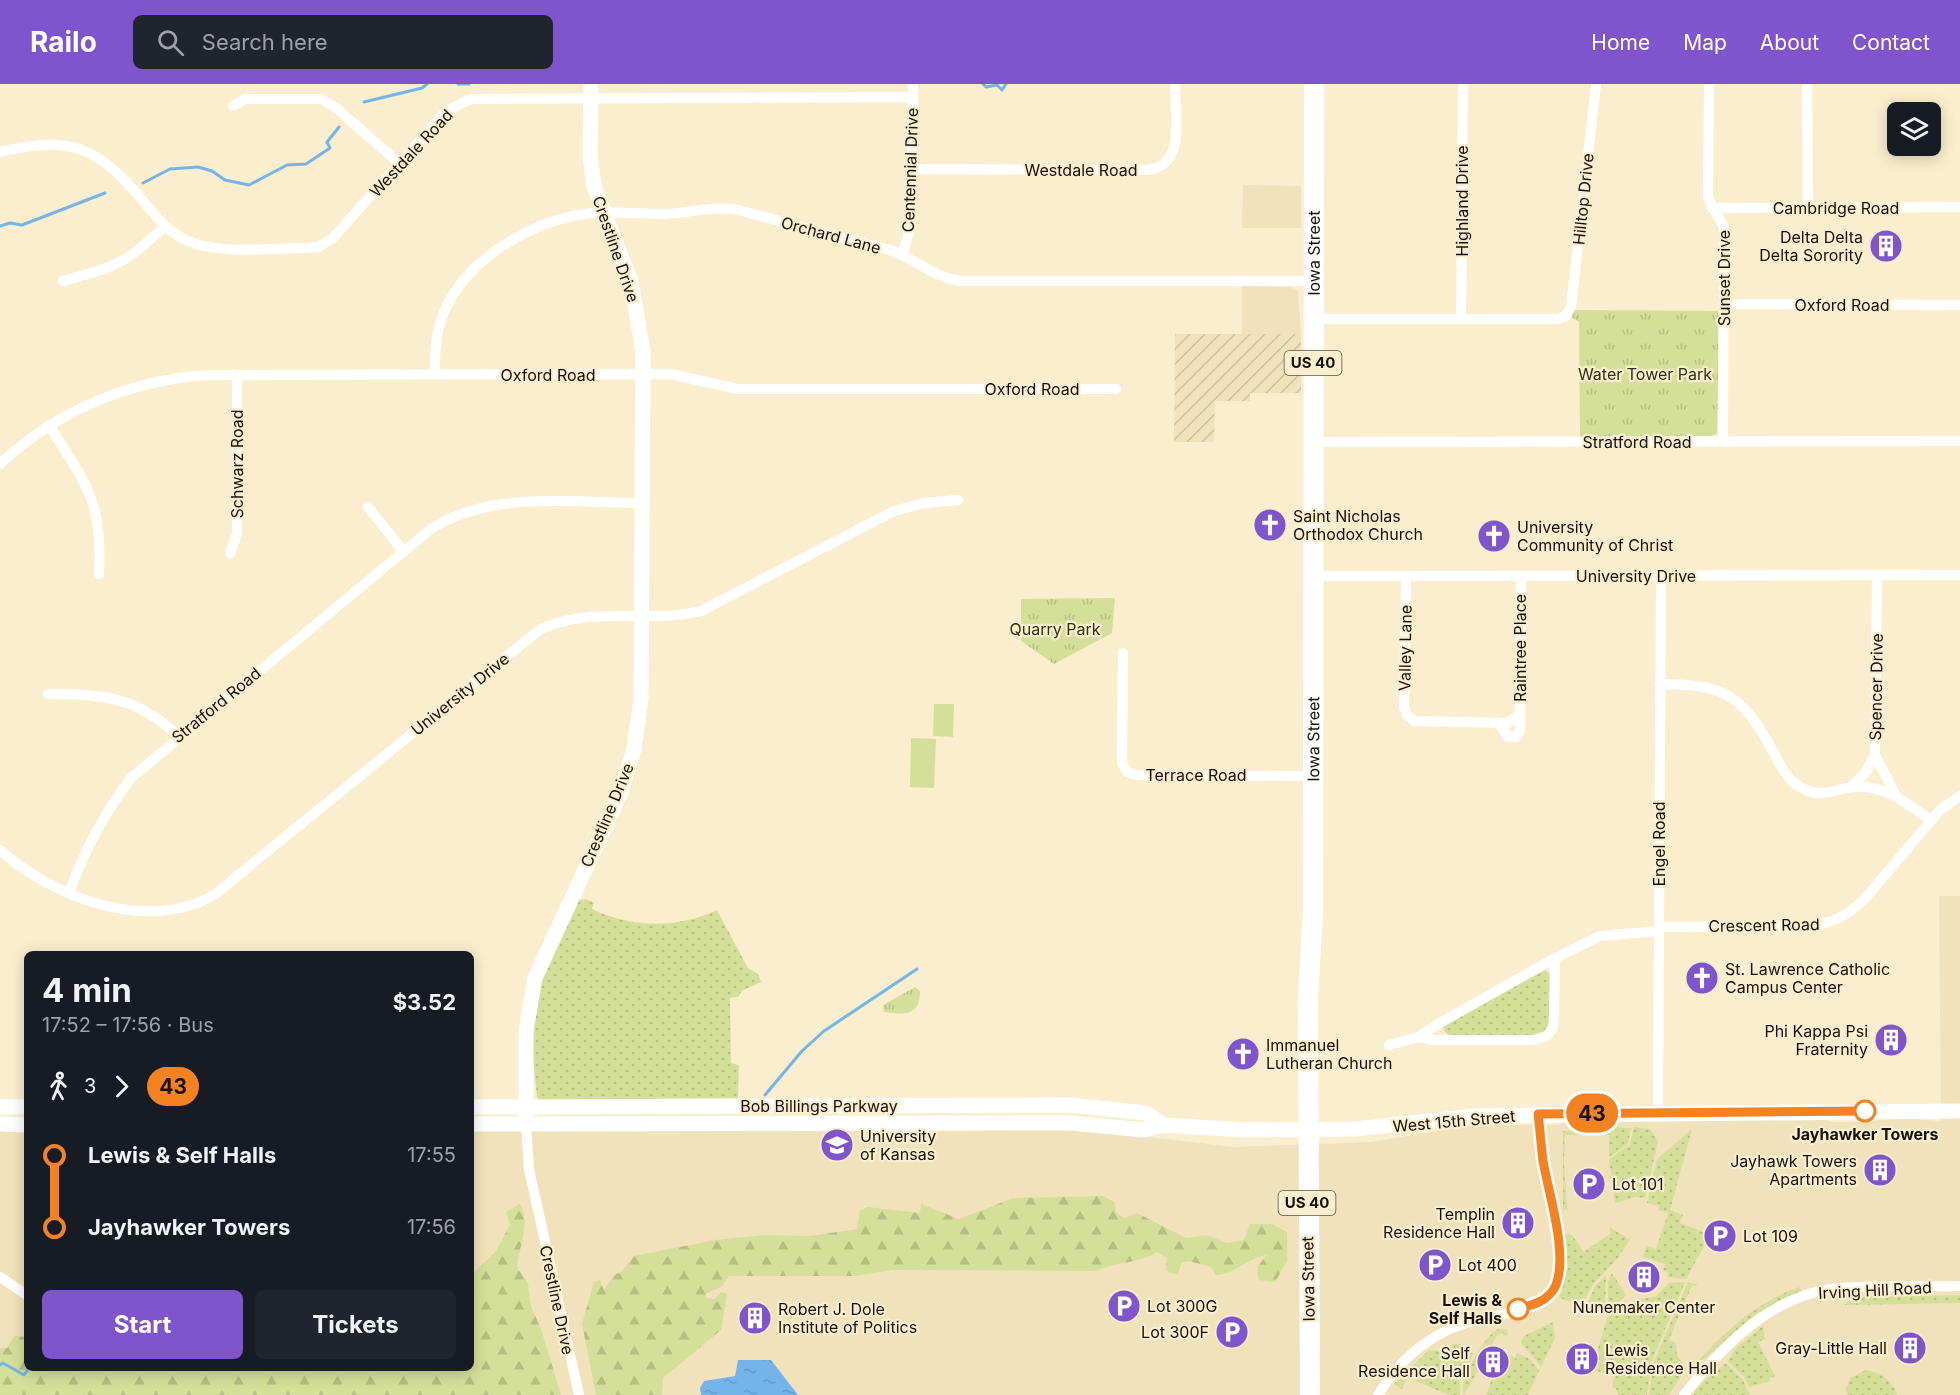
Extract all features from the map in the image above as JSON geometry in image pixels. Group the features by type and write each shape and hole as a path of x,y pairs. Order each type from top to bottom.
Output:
{"highway":[{"name":"Iowa Street","path":"1310,1395 1308,1129 1314,776 1314,84"}],"street":[{"name":"Centennial Drive","path":"902,255 910,224 913,84"},
{"name":"Westdale Road","path":"912,169 1147,170 1161,167 1169,161 1175,149 1176,84"},
{"name":"Highland Drive","path":"1461,319 1463,84"},
{"name":"Hilltop Drive","path":"1461,319 1557,319 1568,313 1596,84"},
{"name":"Sunset Drive","path":"1709,84 1708,192 1712,208 1721,218 1724,227 1723,441"},
{"path":"1808,84 1808,208"},
{"name":"Westdale Road","path":"0,153 49,144 87,151 112,166 165,226 189,241 210,248 318,246 333,238 445,112 470,99 590,91 913,97"},
{"name":"Crestline Drive","path":"579,1395 529,1169 526,1125 526,1031 535,978 617,800 634,749 641,699 644,502 644,375 641,340 631,282 603,213 591,172 590,91"},
{"path":"232,106 245,99 321,99 335,107 400,164"},
{"name":"Orchard Lane","path":"435,374 436,341 442,319 454,295 470,273 510,241 542,226 592,213 669,214 708,207 734,209 902,255 935,275 960,281 1313,281"},
{"name":"Cambridge Road","path":"1712,208 1960,207"},
{"path":"63,281 118,265 138,252 165,226"},
{"name":"Oxford Road","path":"1724,304 1960,305"},
{"path":"1313,319 1461,319"},
{"name":"Oxford Road","path":"0,464 49,425 88,404 145,384 182,376 237,374 681,375 737,389 1116,389"},
{"name":"Schwarz Road","path":"230,553 237,534 237,374"},
{"path":"49,425 93,499 100,533 99,574"},
{"name":"Stratford Road","path":"1313,442 1960,441"},
{"name":"University Drive","path":"0,850 31,874 69,893 145,912 172,910 197,904 214,895 532,635 566,619 672,616 701,611 894,511 924,503 958,500"},
{"name":"Stratford Road","path":"69,893 83,855 102,817 132,777 178,736 403,551 444,521 465,511 491,504 644,502"},
{"path":"368,507 403,551"},
{"name":"University Drive","path":"1313,576 1960,575"},
{"name":"Valley Lane","path":"1406,576 1404,707 1410,718"},
{"name":"Raintree Place","path":"1410,718 1414,721 1498,722 1513,721 1520,714 1521,576"},
{"name":"Engel Road","path":"1658,1113 1661,576"},
{"name":"Spencer Drive","path":"1877,576 1875,755 1895,794"},
{"name":"Terrace Road","path":"1123,653 1122,764 1127,772 1136,775 1314,776"},
{"path":"1660,684 1710,688 1736,700 1753,717 1789,778 1802,788 1830,794 1851,787 1866,772 1875,755"},
{"path":"48,693 115,698 145,710 178,736"},
{"path":"1498,722 1504,734 1508,737 1516,737 1520,730 1520,714"},
{"path":"1851,787 1895,794 1930,820"},
{"name":"Crescent Road","path":"1419,1037 1438,1023 1599,936 1659,929 1812,927 1836,921 1850,913 1863,901 1930,820 1960,796"},
{"path":"1389,1044 1419,1037 1533,1040 1547,1036 1553,1027 1554,1018 1555,958"},
{"path":"1438,1023 1442,1036 1448,1039"},
{"name":"Bob Billings Parkway","path":"474,1107 1070,1106 1146,1113 1163,1125"},
{"path":"0,1107 24,1107"},
{"name":"West 15th Street","path":"1308,1129 1370,1128 1475,1116 1538,1114 1960,1111"},
{"path":"1378,1395 1402,1363 1435,1336 1472,1320 1539,1303 1552,1292 1559,1272 1560,1258 1538,1114"},
{"name":"Bob Billings Parkway","path":"474,1124 1070,1123 1144,1130 1163,1125 1230,1130 1308,1129"},
{"path":"0,1124 24,1125"},
{"path":"0,1277 24,1293"},
{"name":"Irving Hill Road","path":"1684,1395 1740,1334 1754,1322 1786,1302 1831,1289 1960,1286"}],"shaded area":[{"path":"1243,185 1301,186 1301,228 1242,228"},
{"path":"1242,286 1290,287 1298,290 1301,334 1242,334"},
{"path":"1175,334 1301,334 1301,393 1250,393 1250,401 1215,401 1214,442 1174,442"},
{"name":"University of Kansas","path":"1939,896 1960,896 1960,1395 0,1395 0,1130 24,1130 24,1371 474,1371 474,1130 1091,1130 1233,1147 1370,1142 1468,1126 1558,1125 1564,1122 1820,1118 1832,1122 1869,1122 1889,1117 1941,1121"}],"green space":[{"name":"Water Tower Park","path":"1574,310 1719,311 1717,433 1711,436 1580,437 1579,322 1571,317"},
{"name":"Quarry Park","path":"1115,598 1112,633 1054,664 1021,641 1021,599"},
{"path":"934,704 954,704 953,737 933,736"},
{"path":"911,738 936,739 934,788 910,787"},
{"path":"586,899 594,903 592,909 639,923 686,921 717,910 748,968 758,974 761,982 742,991 738,997 730,998 731,1063 739,1065 738,1098 540,1100 537,1097 531,1037 539,984 578,900"},
{"path":"1545,970 1550,974 1551,1019 1546,1031 1538,1035 1450,1036 1445,1032 1443,1026"},
{"path":"915,987 920,991 914,1009 898,1014 884,1012 883,1005"},
{"path":"1575,1125 1631,1128 1628,1144 1609,1157 1609,1135 1565,1135 1567,1209 1563,1211 1563,1131 1569,1131"},
{"path":"1634,1127 1650,1129 1658,1141 1645,1198 1636,1197 1615,1203 1609,1159 1630,1145"},
{"path":"1692,1129 1670,1210 1683,1215 1680,1223 1704,1232 1707,1225 1714,1228 1686,1279 1667,1277 1668,1272 1663,1270 1665,1264 1643,1257 1647,1246 1656,1249 1668,1213 1658,1210 1659,1206 1647,1203 1657,1159"},
{"path":"1103,1196 1114,1202 1116,1212 1124,1218 1137,1213 1186,1238 1206,1235 1227,1243 1244,1240 1250,1224 1272,1224 1287,1232 1287,1261 1275,1282 1259,1280 1257,1267 1267,1255 1260,1256 1229,1272 1216,1275 1211,1267 1189,1261 1182,1263 1177,1274 1169,1273 1166,1269 1167,1258 1157,1252 1143,1259 1097,1271 892,1270 855,1276 729,1276 722,1286 706,1294 706,1298 715,1299 721,1292 727,1294 721,1330 663,1378 662,1395 596,1395 582,1324 594,1282 600,1280 604,1290 614,1275 621,1272 634,1256 715,1240 764,1235 810,1236 857,1229 860,1210 868,1207 920,1213 921,1204 959,1219 1013,1198"},
{"path":"520,1204 523,1212 524,1227 517,1267 528,1283 530,1304 541,1329 561,1395 0,1395 0,1348 7,1348 14,1336 24,1337 24,1371 474,1371 474,1272 496,1251 510,1225 506,1212"},
{"path":"1609,1227 1629,1239 1632,1237 1617,1259 1594,1283 1585,1299 1573,1302 1559,1298 1568,1267 1565,1234 1572,1235 1584,1252 1611,1233"},
{"path":"1612,1273 1626,1295 1608,1313 1608,1282"},
{"path":"1606,1276 1604,1314 1586,1306 1596,1285"},
{"path":"1685,1282 1652,1360 1647,1395 1618,1395 1616,1388 1612,1388 1614,1377 1592,1369 1607,1318 1625,1300 1628,1313 1632,1315 1639,1299 1655,1297 1669,1283"},
{"path":"1688,1282 1699,1285 1692,1286 1685,1301 1692,1305 1689,1310 1682,1308 1669,1340 1676,1343 1677,1355 1686,1368 1669,1395 1649,1395 1653,1364"},
{"path":"1800,1287 1801,1291 1756,1314 1704,1359 1698,1361 1757,1308"},
{"path":"1960,1295 1960,1303 1845,1305 1851,1297"},
{"path":"1553,1322 1555,1338 1541,1367 1521,1343 1524,1336"},
{"path":"1763,1326 1765,1339 1758,1342 1775,1376 1769,1378 1771,1381 1749,1387 1744,1377 1728,1361 1736,1348"},
{"path":"1498,1329 1508,1330 1507,1336 1501,1333 1497,1336 1464,1395 1464,1380 1468,1370 1486,1340"},
{"path":"1456,1343 1469,1349 1473,1354 1460,1381 1460,1395 1448,1395 1408,1377 1402,1389 1394,1384 1429,1350 1440,1351"},
{"path":"1517,1353 1530,1359 1539,1371 1528,1395 1486,1395 1492,1379 1494,1381 1510,1355 1514,1357 1514,1361"},
{"path":"1726,1363 1743,1380 1750,1395 1692,1395 1704,1381"},
{"path":"1866,1370 1885,1378 1897,1395 1847,1395 1846,1388 1850,1378"}],"water":[{"path":"738,1360 771,1360 798,1395 701,1395 700,1388 704,1381 735,1376"}],"waterway":[{"path":"364,102 422,88 427,84"},
{"path":"458,84 469,84"},
{"path":"983,84 986,87 997,85 1002,90 1006,84"},
{"path":"143,183 170,169 198,167 212,171 225,180 249,185 287,165 306,164 330,148 327,142 339,127"},
{"path":"0,226 10,223 22,225 105,193"},
{"path":"765,1095 802,1051 824,1031 917,969"},
{"path":"0,1365 3,1363 24,1375 27,1371"}],"bus line":[{"name":"43","path":"1518,1309 1539,1303 1548,1297 1556,1285 1559,1272 1560,1258 1543,1160 1538,1114 1865,1111"}],"place":[{"name":"Delta Delta Delta Sorority","path":"1886,246"},
{"name":"Saint Nicholas Orthodox Church","path":"1270,525"},
{"name":"University Community of Christ","path":"1494,536"},
{"name":"St. Lawrence Catholic Campus Center","path":"1702,978"},
{"name":"Phi Kappa Psi Fraternity","path":"1891,1040"},
{"name":"Immanuel Lutheran Church","path":"1243,1054"},
{"name":"Jayhawker Towers","path":"1865,1111"},
{"name":"University of Kansas","path":"837,1145"},
{"name":"Jayhawk Towers Apartments","path":"1880,1170"},
{"name":"Lot 101","path":"1589,1184"},
{"name":"Templin Residence Hall","path":"1518,1223"},
{"name":"Lot 109","path":"1720,1236"},
{"name":"Lot 400","path":"1435,1265"},
{"name":"Nunemaker Center","path":"1644,1277"},
{"name":"Lot 300G","path":"1124,1306"},
{"name":"Lewis & Self Halls","path":"1518,1309"},
{"name":"Robert J. Dole Institute of Politics","path":"755,1318"},
{"name":"Lot 300F","path":"1232,1332"},
{"name":"Gray-Little Hall","path":"1910,1348"},
{"name":"Lewis Residence Hall","path":"1582,1359"},
{"name":"Self Residence Hall","path":"1493,1362"}]}
